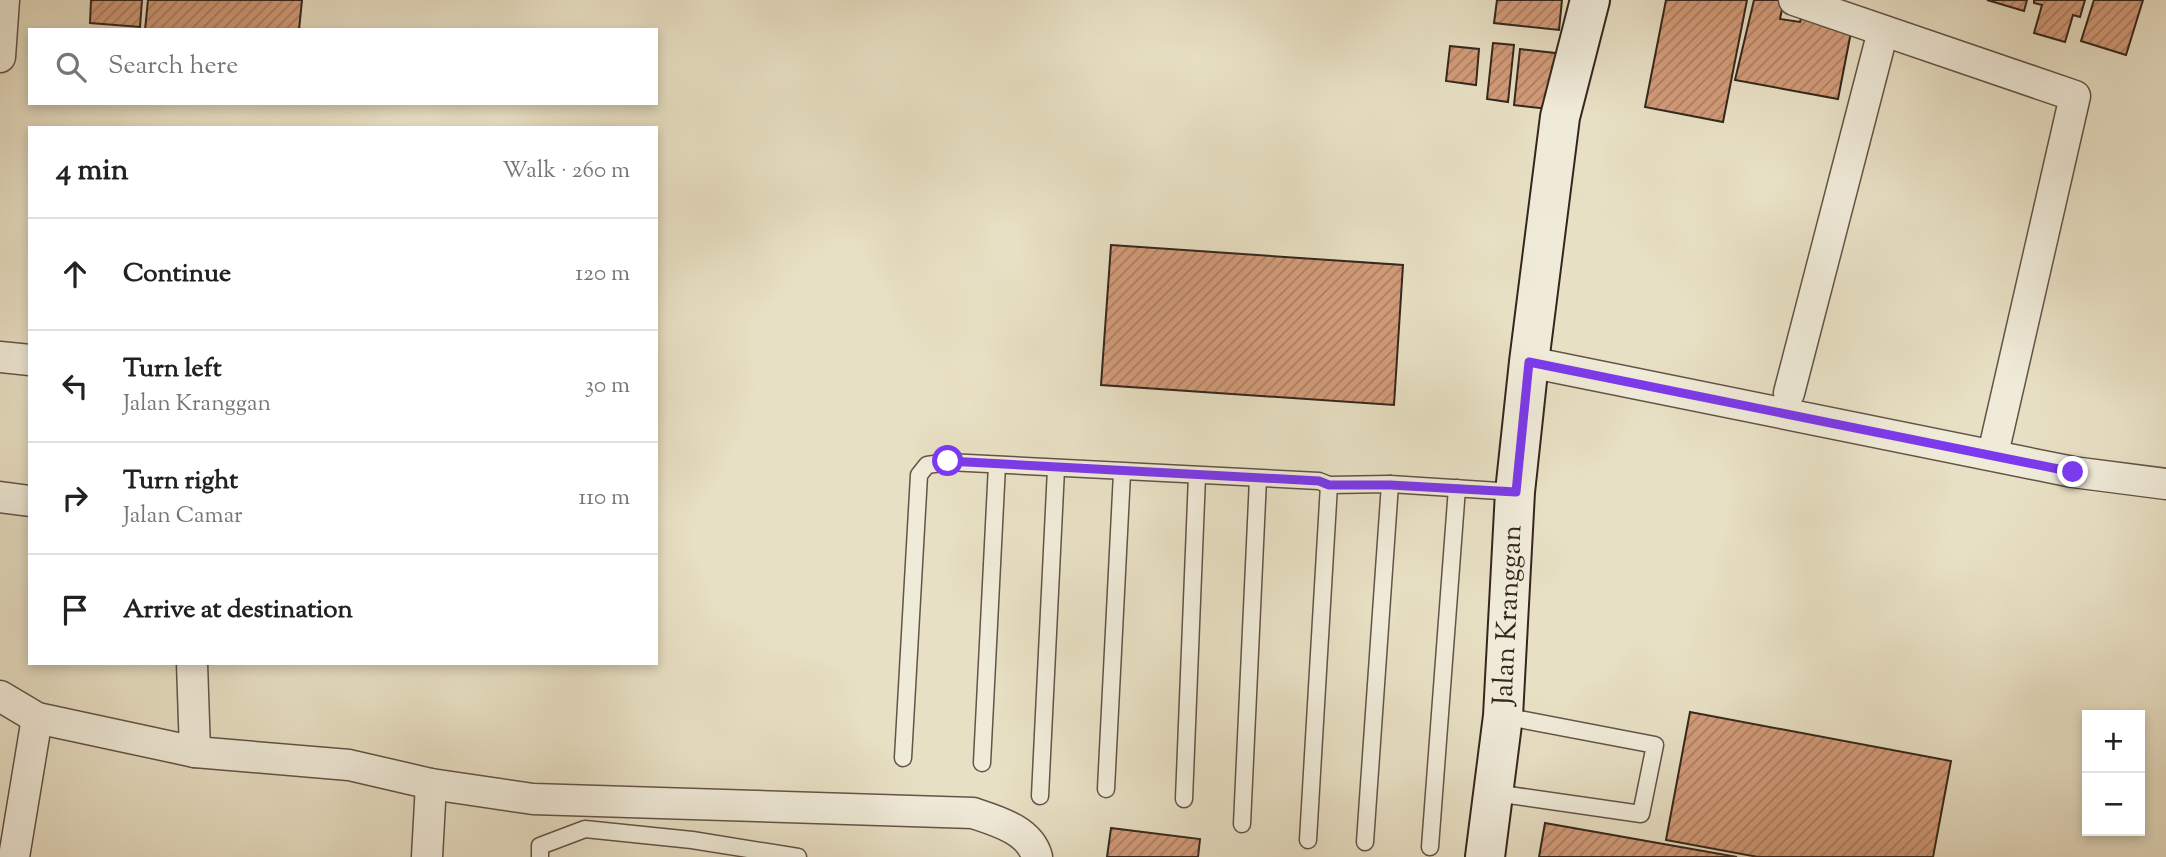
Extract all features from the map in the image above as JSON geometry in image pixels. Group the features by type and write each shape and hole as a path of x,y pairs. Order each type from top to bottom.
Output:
{"main road":[{"name":"Jalan Kranggan","path":"1485,857 1503,716 1516,492 1529,362 1560,117 1590,0"}],"street":[{"path":"0,57 4,0"},
{"path":"1804,1 1883,31 2075,96 1995,445"},
{"path":"1789,393 1883,31"},
{"path":"0,357 28,360"},
{"path":"1529,362 2073,472 2166,484"},
{"path":"0,497 28,501"},
{"path":"192,665 195,752"},
{"path":"0,696 37,718 195,752 349,765 431,784 533,799 973,813 1006,824 1034,846 1037,857"},
{"path":"14,857 37,718"},
{"path":"427,857 431,784"}],"lane":[{"path":"903,758 919,475 928,465 948,461 1122,473 1319,481 1329,485 1390,485 1516,492"},
{"path":"982,762 997,465"},
{"path":"1040,796 1056,469"},
{"path":"1106,789 1122,473"},
{"path":"1184,799 1197,476"},
{"path":"1242,824 1258,479"},
{"path":"1308,839 1329,485"},
{"path":"1365,842 1390,485"},
{"path":"1430,847 1457,488"},
{"path":"1495,793 1641,814 1655,744 1503,716"},
{"path":"540,857 541,846 585,829 692,839 798,857"}],"building":[{"path":"91,0 142,0 140,27 90,23"},
{"path":"148,0 302,0 299,28 145,28"},
{"path":"1497,0 1562,0 1559,30 1494,23"},
{"path":"1666,0 1747,0 1723,122 1645,107"},
{"path":"1754,0 1784,0 1780,19 1800,22 1802,15 1826,19 1825,27 1851,32 1838,99 1735,80"},
{"path":"1987,0 2027,0 2024,11"},
{"path":"2034,0 2085,0 2080,17 2073,15 2065,42 2034,33 2042,5 2034,3"},
{"path":"2094,0 2143,0 2126,55 2081,41"},
{"path":"1493,43 1514,45 1508,102 1487,99"},
{"path":"1450,46 1479,49 1476,85 1446,81"},
{"path":"1520,49 1564,54 1557,110 1514,105"},
{"path":"1111,245 1403,265 1394,405 1101,385"},
{"path":"1690,712 1951,761 1933,857 1758,857 1666,840"},
{"path":"1545,823 1737,857 1539,857"},
{"path":"1111,828 1200,839 1198,857 1107,857"}],"route":[{"path":"948,461 1122,473 1319,481 1329,485 1390,485 1516,492 1529,362 2073,472"}]}
